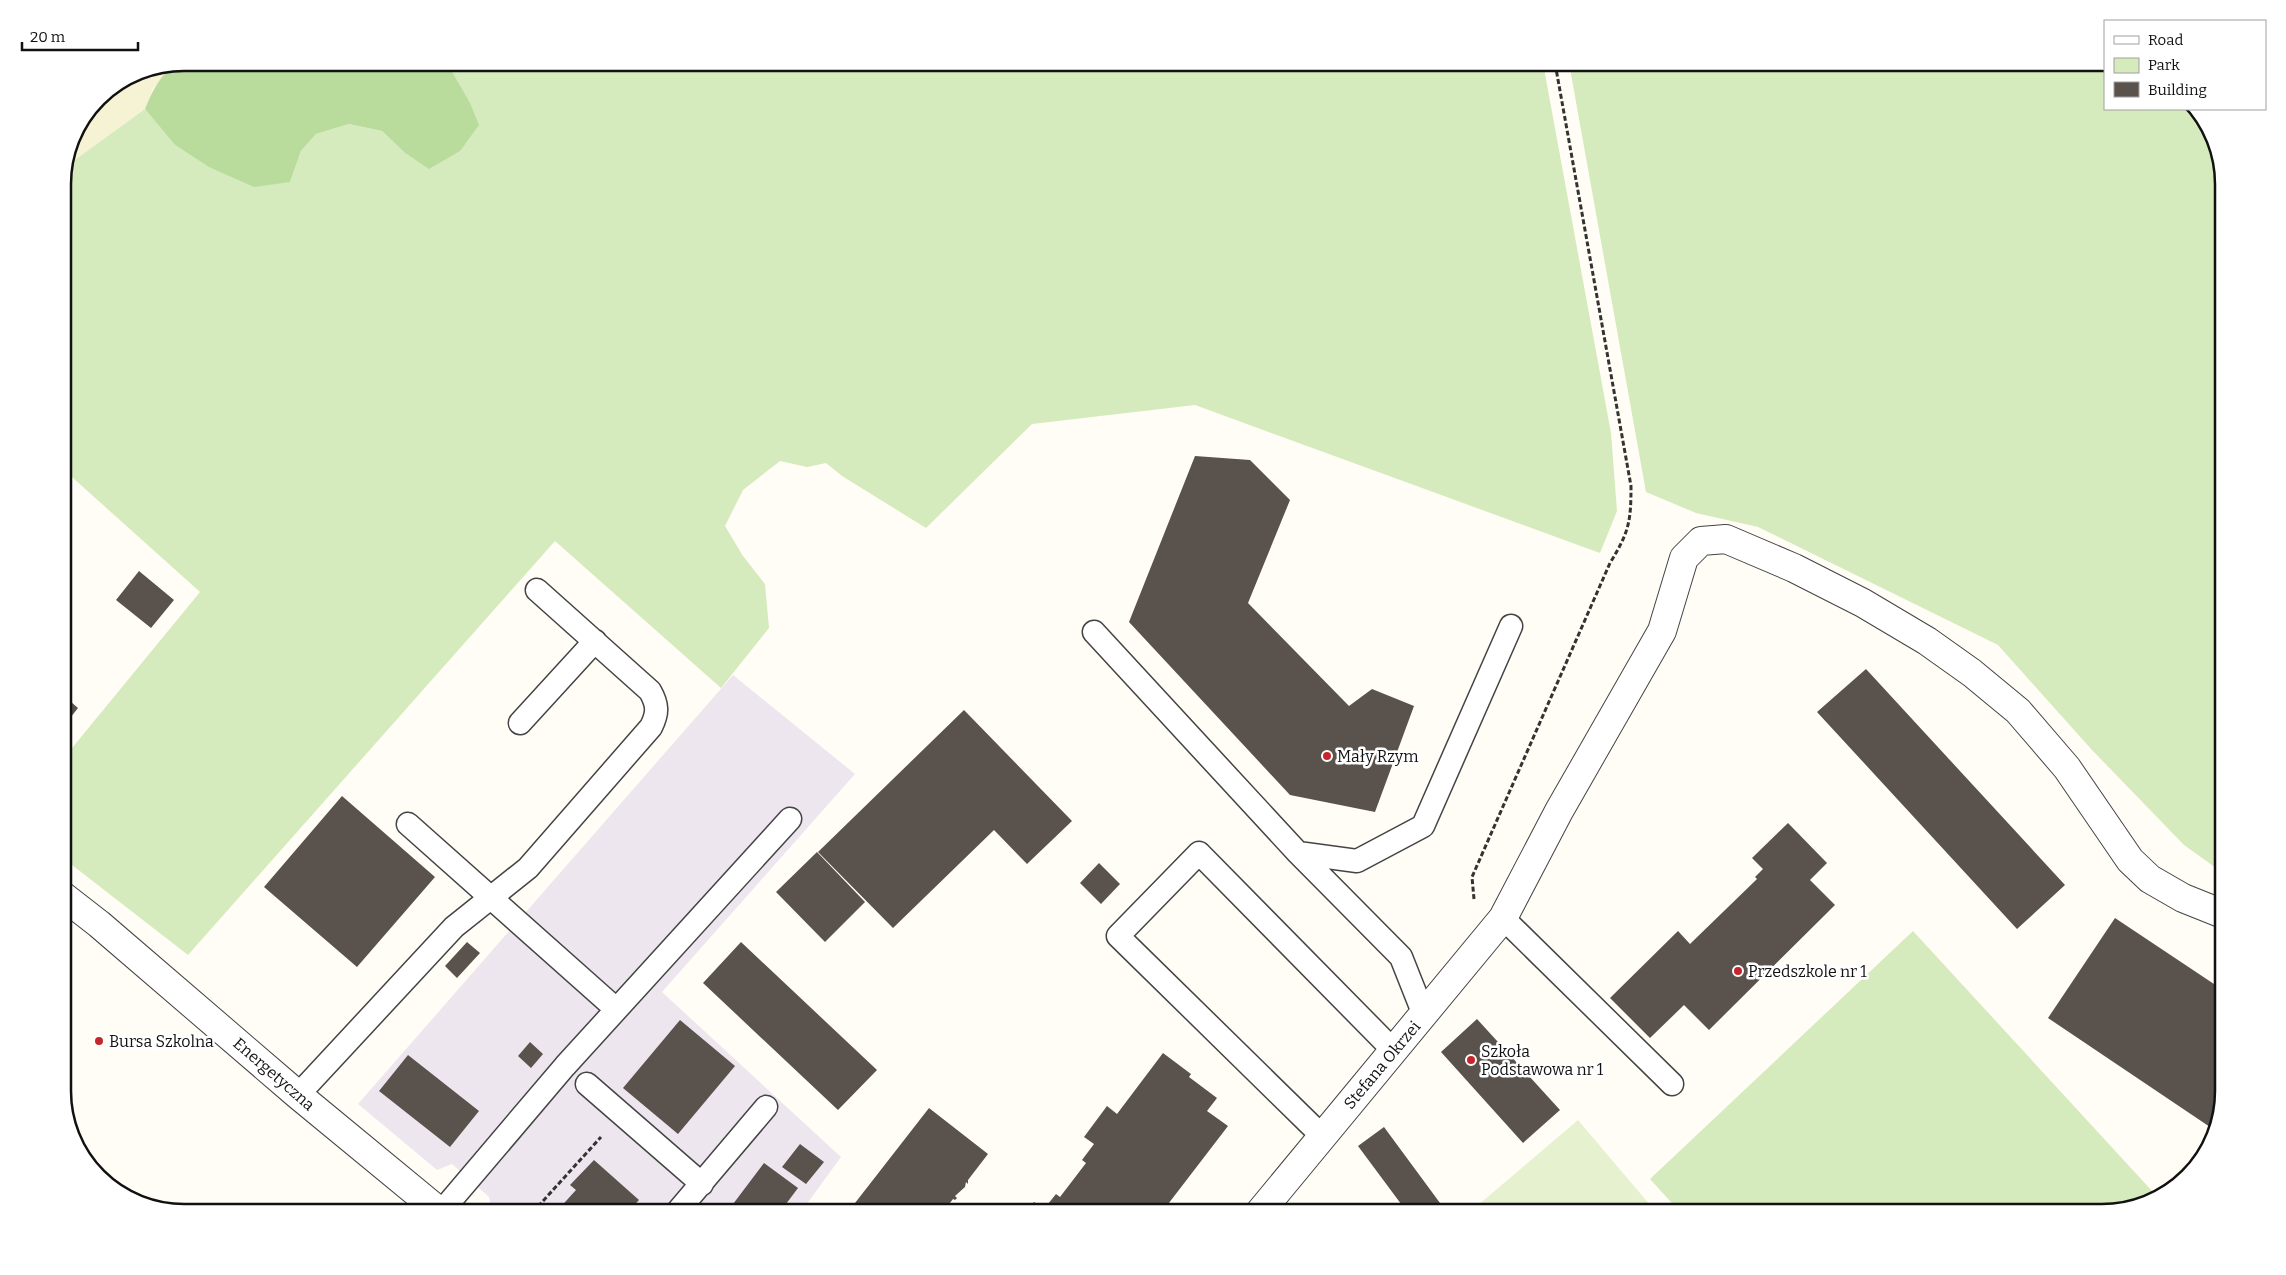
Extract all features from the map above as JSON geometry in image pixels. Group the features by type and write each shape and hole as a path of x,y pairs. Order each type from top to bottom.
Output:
{"street":[{"name":"Stefana Okrzei","path":"1267,1204 1504,918 1559,810 1662,631 1684,558 1701,541 1726,539 1794,568 1863,602 1927,641 1972,673 2018,712 2061,761 2130,860 2150,879 2183,898 2215,910"},
{"name":"Energetyczna","path":"71,902 143,961 298,1095 430,1204"}],"lane":[{"path":"298,1095 454,927 528,868 651,727 657,714 656,701 650,691 537,590"},
{"path":"1298,853 1357,861 1423,826 1511,626"},
{"path":"1094,632 1298,853 1401,957 1424,1015"},
{"path":"520,723 595,642"},
{"path":"447,1204 616,1009 790,819"},
{"path":"408,824 616,1009"},
{"path":"1323,1136 1118,936 1199,854 1394,1051"},
{"path":"1504,918 1672,1084"},
{"path":"586,1084 702,1184"},
{"path":"684,1204 766,1107"}],"path":[{"path":"1485,941 1476,925 1472,877 1610,563 1625,539 1631,518 1631,486 1557,71"},
{"path":"540,1204 622,1115"}],"shaded area":[{"path":"167,72 153,89 145,109 74,161 86,128 104,104 128,86 148,77"},
{"path":"733,675 855,774 662,992 841,1157 807,1204 490,1204 489,1197 452,1164 437,1170 358,1104"}],"green space":[{"path":"177,71 452,71 470,103 479,125 460,151 429,169 404,152 382,131 349,124 316,134 301,151 290,182 254,187 209,167 174,144 145,109 155,87 165,74"},
{"path":"443,71 1544,71 1611,433 1617,511 1600,553 1195,405 1032,424 926,528 842,476 826,463 807,467 780,461 743,490 725,526 743,556 765,584 769,628 721,688 555,541 188,955 71,864 71,749 200,592 71,476 71,177 74,161 145,109 174,144 290,182 301,151 316,134 349,124 382,131 404,152"},
{"path":"1570,71 2102,71 2104,71 2104,110 2187,110 2203,134 2209,148 2215,177 2215,867 2184,845 2092,750 1998,645 1758,527 1696,513 1646,492"},
{"path":"1913,931 2153,1192 2131,1200 2102,1204 1673,1204 1650,1179"},
{"path":"1578,1120 1649,1204 1479,1204"}],"building":[{"name":"Mały Rzym","path":"1195,456 1250,460 1290,500 1248,603 1349,706 1372,689 1414,706 1375,812 1290,795 1129,622"},
{"path":"139,571 174,600 151,628 116,600"},
{"path":"1866,669 2065,885 2017,929 1817,712"},
{"path":"71,702 78,708 71,717"},
{"path":"964,710 1072,821 1027,864 994,830 893,928 818,852"},
{"path":"342,796 435,877 357,967 264,887"},
{"path":"1788,823 1827,863 1810,880 1835,905 1709,1030 1684,1005 1650,1038 1610,998 1678,931 1690,944 1757,879 1755,877 1763,869 1752,858"},
{"path":"817,852 865,902 825,942 776,892"},
{"path":"1099,863 1120,884 1101,904 1080,883"},
{"path":"2115,918 2215,985 2215,1098 2209,1126 2048,1018"},
{"path":"467,942 480,953 457,978 445,966"},
{"path":"741,942 877,1070 838,1110 703,983"},
{"path":"1477,1019 1560,1110 1523,1143 1441,1052"},
{"path":"680,1020 735,1066 678,1134 623,1088"},
{"path":"530,1042 543,1054 531,1068 518,1056"},
{"path":"1163,1053 1191,1074 1189,1077 1217,1098 1207,1111 1228,1126 1168,1204 1048,1204 1056,1194 1060,1197 1086,1163 1082,1160 1094,1144 1084,1137 1107,1106 1117,1114"},
{"path":"408,1055 479,1111 450,1147 379,1091"},
{"path":"929,1108 988,1154 968,1180 968,1184 966,1182 965,1187 955,1196 957,1198 953,1199 949,1204 854,1204"},
{"path":"1384,1127 1440,1203 1401,1204 1358,1146"},
{"path":"800,1144 824,1162 806,1184 782,1167"},
{"path":"594,1160 639,1200 635,1204 563,1204 576,1190 570,1185"},
{"path":"764,1163 798,1188 786,1204 733,1204"}],"place":[{"name":"Mały Rzym","path":"1327,756"},
{"name":"Przedszkole nr 1","path":"1738,971"},
{"name":"Bursa Szkolna","path":"99,1041"},
{"name":"Szkoła Podstawowa nr 1","path":"1471,1060"}]}
